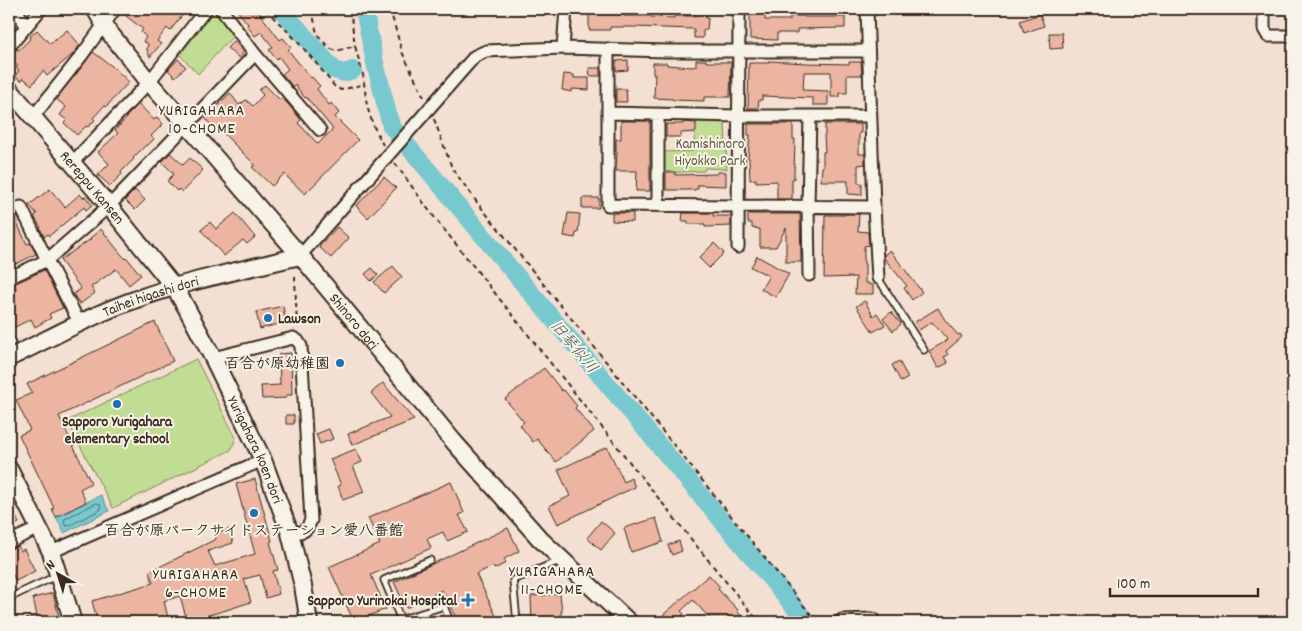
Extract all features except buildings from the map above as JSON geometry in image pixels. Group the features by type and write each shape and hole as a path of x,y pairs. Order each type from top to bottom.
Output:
{"street":[{"path":"16,9 26,26"},
{"path":"9,47 40,9"},
{"name":"Shinoro dori","path":"95,9 104,24 149,82 300,256 454,442 540,539 629,622"},
{"path":"33,117 82,55 115,9"},
{"path":"72,163 149,82 206,9"},
{"path":"221,9 255,54 320,130"},
{"path":"563,48 566,9"},
{"path":"738,247 739,9"},
{"path":"867,9 878,278"},
{"path":"1264,9 1264,29 1268,36 1293,36"},
{"path":"300,256 389,149 428,115 475,56 486,51 563,48 739,51 868,50"},
{"path":"608,49 608,205 874,207"},
{"path":"9,278 47,260 109,206 255,54"},
{"name":"Rereppu Kansen","path":"9,89 109,206 174,287"},
{"path":"608,113 738,116 870,116"},
{"path":"658,114 658,205"},
{"path":"809,274 810,116"},
{"path":"21,207 80,324"},
{"name":"Taihei higashi dori","path":"9,358 108,310 136,299 174,287 300,256"},
{"name":"Yurigahara koen dori","path":"174,287 213,358 263,460 290,533 303,586 309,622"},
{"path":"213,358 293,338 298,340 301,346 311,520 308,528 303,532 290,533"},
{"path":"50,552 263,460"},
{"path":"9,469 50,552 73,622"},
{"path":"9,542 39,528"},
{"path":"839,622 842,620 873,619"}],"lane":[{"path":"878,278 924,350"},
{"path":"401,620 384,580 430,560"},
{"path":"517,622 512,580 562,560"},
{"path":"9,598 58,575"},
{"path":"393,622 444,606 450,622"}],"path":[{"path":"266,9 305,50 335,87 341,90 364,84"},
{"path":"312,9 317,34 329,48 336,50 355,46"},
{"path":"350,9 367,106 374,125 389,149"},
{"path":"390,9 402,52 426,102"},
{"path":"428,115 452,168 476,201 817,622"},
{"path":"393,161 431,213 759,622"},
{"path":"295,276 298,340"}],"green space":[{"path":"214,11 217,11 235,34 198,74 180,55"},
{"name":"Kamishinoro Hiyokko Park","path":"696,122 725,122 727,169 705,168 704,171 661,173 661,152 693,151"},
{"path":"196,359 236,438 231,450 113,508 67,421"}],"water":[{"path":"101,495 109,511 64,533 56,517"}],"waterway":[{"name":"旧琴似川","path":"281,9 334,70 344,73 353,70"},
{"name":"旧琴似川","path":"364,9 391,126 807,622"}],"place":[{"name":"Lawson","path":"268,318"},
{"name":"百合が原幼稚園","path":"340,363"},
{"name":"Sapporo Yurigahara elementary school","path":"117,404"},
{"name":"百合が原パークサイドステーション愛八番館","path":"254,513"},
{"name":"Sapporo Yurinokai Hospital","path":"468,600"}],"district":[{"name":"YURIGAHARA 10-CHOME","path":"202,118"},
{"name":"YURIGAHARA 11-CHOME","path":"552,579"},
{"name":"YURIGAHARA 6-CHOME","path":"196,582"}]}
